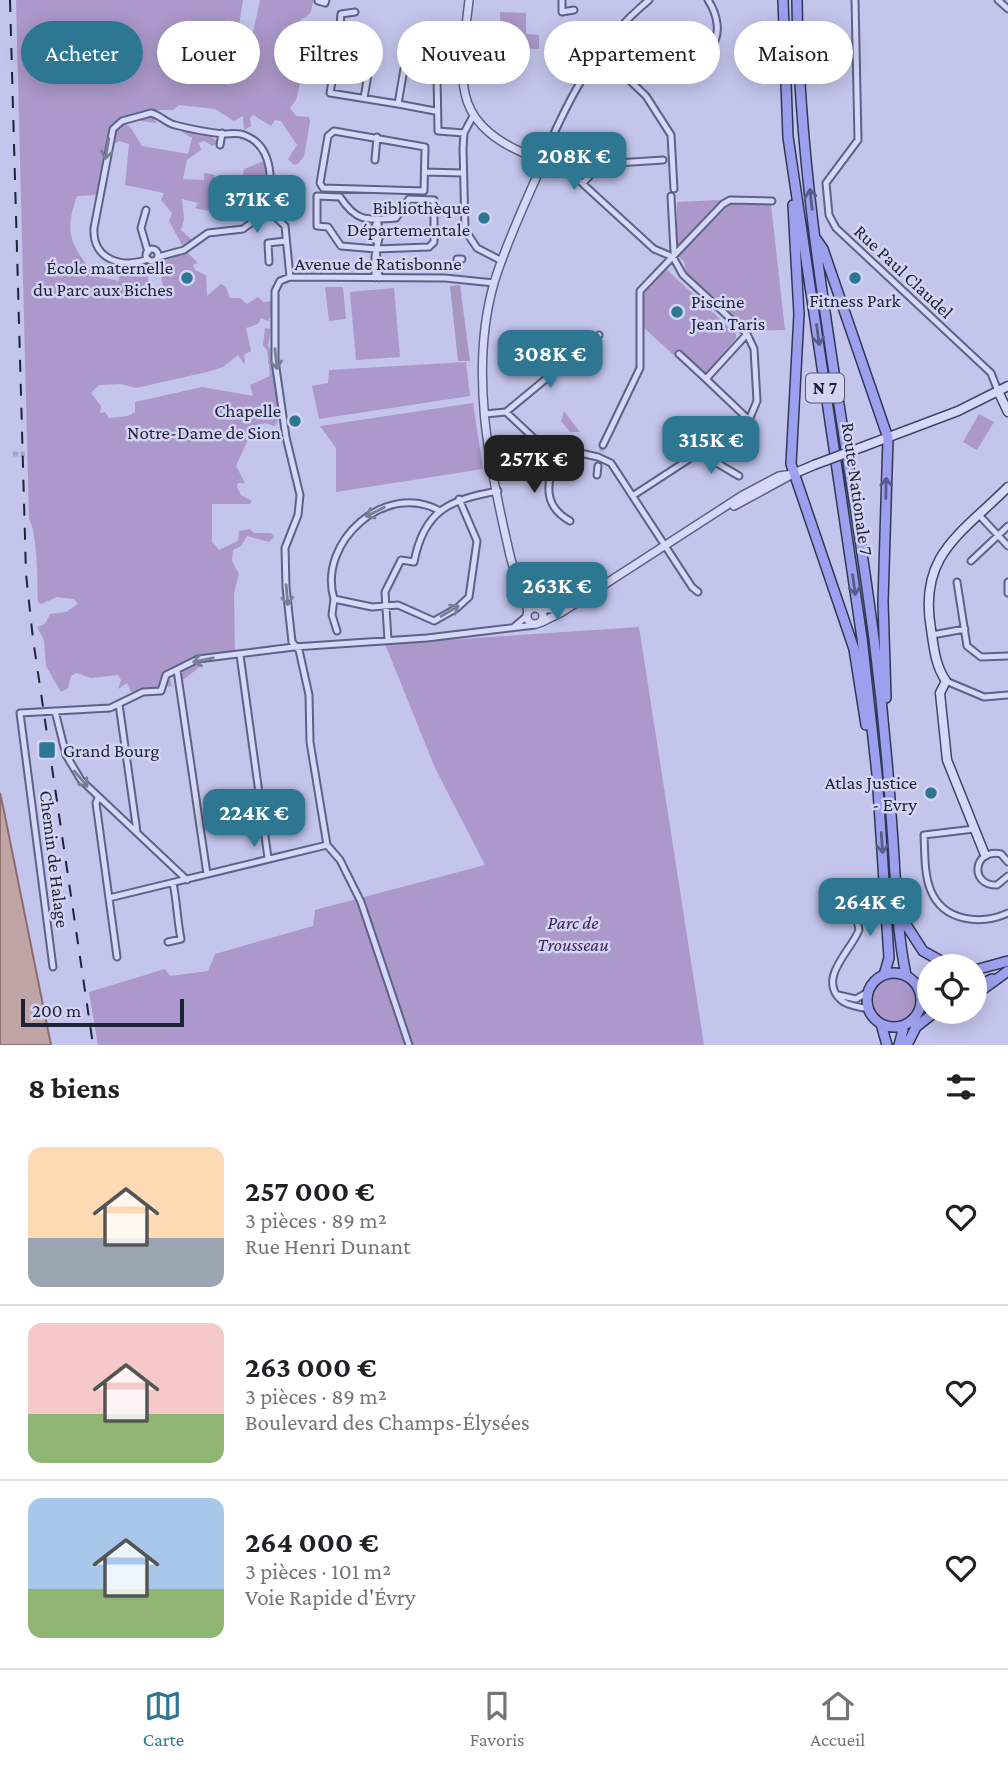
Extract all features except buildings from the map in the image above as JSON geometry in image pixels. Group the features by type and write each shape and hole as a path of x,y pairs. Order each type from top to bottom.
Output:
{"main road":[{"name":"Route Nationale 7","path":"783,0 788,137 862,638 877,774"},
{"name":"Route Nationale 7","path":"797,0 803,126 815,237 874,638 886,752"},
{"path":"788,137 799,314 793,474 854,649 871,763 877,774"},
{"path":"815,237 823,249 834,289 888,438 883,602 886,752"},
{"path":"793,474 888,438 1008,386"},
{"path":"998,391 1008,412"},
{"path":"985,855 947,760 940,693 946,681 938,668 927,597 935,564 944,548 1008,487"},
{"name":"N 7","path":"886,752 898,911 906,975"},
{"name":"N 7","path":"877,774 889,958 884,975"},
{"path":"898,911 916,943 928,954"},
{"path":"987,967 1008,961"},
{"path":"987,982 1007,972"},
{"path":"987,986 1007,972"},
{"path":"887,1045 881,1024 868,1009 868,992 874,981 884,975 906,975 917,987"},
{"path":"899,1045 904,1026 917,1013"},
{"path":"881,1024 904,1026"},
{"path":"907,1045 920,1024"}],"street":[{"path":"467,21 469,0"},
{"path":"562,0 562,12 575,10"},
{"path":"535,158 545,154 566,104 597,55 619,28 649,0"},
{"path":"708,0 716,12 716,21"},
{"name":"Rue Paul Claudel","path":"855,0 858,139 826,183 829,215 849,242 991,373 998,391"},
{"path":"998,0 1008,9"},
{"path":"340,21 341,14 355,12"},
{"path":"398,104 404,69 437,76 435,111 438,131 464,133"},
{"path":"332,84 330,93 435,111"},
{"path":"363,98 366,84"},
{"path":"464,84 464,96 473,116 496,141 535,158 540,169"},
{"path":"633,84 646,96 671,135 674,189"},
{"path":"155,114 172,124 222,133 246,135 262,151 272,178 268,210 243,229 208,233 184,250 158,257 154,261 148,259 122,263 109,260 99,251 93,235 113,129 130,118 155,114"},
{"path":"473,116 464,133 462,173 465,230 477,248 502,261"},
{"path":"330,132 377,137 425,147 426,172 425,188 419,192 321,187 330,132"},
{"path":"220,145 222,133"},
{"path":"374,160 377,137"},
{"path":"545,154 550,164 571,173 654,249 673,254"},
{"path":"583,183 600,164 663,160"},
{"path":"538,623 528,614 525,597 509,554 485,414 482,351 494,283 502,261 540,169 550,164"},
{"path":"426,172 462,173"},
{"path":"317,196 340,197 350,212 360,218 377,222 396,218 409,199 434,200 431,227 433,242 429,247 419,245 376,249 337,244 328,227 317,226 317,196"},
{"path":"634,495 749,420 757,401 754,349 747,334 683,275 673,254 671,196"},
{"path":"603,445 640,368 640,291 723,204 730,200 772,201"},
{"path":"146,210 141,228 148,259"},
{"path":"268,210 283,223 290,277"},
{"path":"377,222 380,234 376,241 377,278"},
{"path":"258,244 286,241"},
{"path":"268,243 269,262"},
{"path":"148,252 154,250 158,257"},
{"name":"Avenue de Ratisbonne","path":"294,647 286,587 286,543 298,515 300,495 290,455 275,361 275,291 280,281 307,275 377,278 445,275 494,283"},
{"path":"706,379 747,334"},
{"path":"485,414 506,412 599,335"},
{"path":"679,354 749,420"},
{"path":"506,412 540,444 607,460 634,495 692,587 698,592"},
{"path":"557,448 547,493 553,509 570,522"},
{"path":"700,453 739,477"},
{"path":"597,475 598,466"},
{"path":"187,880 98,798 72,768 55,711 106,709 143,692 161,691 166,675 198,659 538,623 688,532 743,495 779,476 793,474"},
{"path":"388,639 385,592 401,560 414,562 419,535 440,511 459,499 498,491"},
{"path":"334,599 372,607 398,605 434,621 457,608 469,597 477,541 459,499"},
{"path":"337,631 332,615 334,599 331,574 336,556 348,534 361,520 379,509 404,503 426,504 440,511"},
{"path":"979,515 1008,545"},
{"path":"971,561 1008,526"},
{"path":"1008,582 1008,593"},
{"path":"957,583 967,646 981,657 1008,656"},
{"path":"525,597 544,615 538,623"},
{"path":"514,627 538,608 553,609 583,597"},
{"path":"932,635 965,629"},
{"path":"294,647 299,650 309,695 310,742 327,845 340,860 357,897 409,1045"},
{"path":"240,655 268,859"},
{"path":"177,670 207,874"},
{"path":"946,681 984,697 1008,695"},
{"path":"118,704 136,832"},
{"name":"Chemin de Halage","path":"53,967 20,713 55,711"},
{"path":"98,798 96,803 117,957"},
{"path":"974,829 924,835 930,890 943,908 969,919 983,921 1008,913"},
{"path":"109,898 327,845"},
{"path":"1008,860 997,853 985,855 977,868 979,878 992,886 1002,883 1008,876"},
{"path":"168,942 181,939 174,908 177,901 173,883"},
{"path":"1002,883 1008,889"},
{"path":"842,904 856,914 859,930 833,977 833,988 846,1003 868,1009"},
{"path":"838,995 856,999 868,992"}],"green space":[{"path":"16,0 243,0 240,21 157,21 157,84 260,84 260,21 256,21 260,0 314,0 310,14 300,21 274,21 274,84 300,84 296,100 290,108 296,116 309,117 310,122 304,156 298,164 294,165 288,159 297,145 281,121 275,120 271,126 253,115 250,118 251,126 244,130 243,116 234,121 215,109 179,105 173,110 153,110 156,123 133,120 124,123 131,128 142,146 188,154 192,138 182,132 182,128 202,130 218,142 213,146 204,141 199,143 201,150 187,160 183,179 204,180 204,173 215,175 214,181 229,186 221,209 218,212 198,209 195,208 198,203 182,199 184,219 181,230 192,240 182,245 169,221 172,213 161,200 164,193 125,185 129,144 119,141 107,145 100,189 95,195 77,196 71,221 72,239 95,276 119,281 120,267 146,265 150,296 166,300 159,266 168,256 188,253 198,263 193,265 195,270 206,275 207,296 221,284 226,287 230,298 240,298 247,304 258,297 264,302 271,301 275,309 268,321 261,318 258,324 246,328 251,351 244,355 245,365 238,355 223,367 207,372 136,388 121,384 99,385 91,393 101,406 100,413 105,412 109,418 128,416 135,412 135,402 202,387 253,396 250,385 270,376 267,350 263,345 265,328 271,329 268,346 274,352 282,413 275,426 265,423 249,427 250,435 236,466 245,483 238,483 237,487 241,495 252,501 250,504 212,504 212,542 219,550 238,541 239,531 250,529 254,533 271,533 274,537 269,542 247,536 241,546 233,550 232,561 239,574 234,593 235,651 200,657 201,666 184,679 172,672 169,675 172,686 131,692 127,683 118,689 121,680 118,675 91,678 76,673 71,676 68,688 61,692 46,666 44,640 37,627 45,624 50,614 66,612 78,604 74,599 57,597 41,604 38,602 36,547 29,519"},
{"path":"500,12 526,13 526,21 500,21"},
{"path":"530,34 539,35 539,49 530,49"},
{"path":"264,161 268,194 262,207 250,221 238,203 244,169"},
{"path":"720,200 720,203 677,249 677,202"},
{"path":"736,202 771,205 785,330 748,331 686,273 684,261 678,256 720,209"},
{"name":"Piscine Jean Taris","path":"665,268 736,334 736,338 701,380 643,327 643,293"},
{"path":"325,287 343,287 346,319 329,321"},
{"path":"394,288 400,357 356,360 350,292"},
{"path":"466,362 470,396 319,419 312,386 328,383 329,370"},
{"path":"473,403 483,469 336,492 336,448 320,426"},
{"path":"564,411 580,432 570,432 561,421"},
{"path":"979,414 994,422 977,450 963,442"},
{"name":"Parc de Trousseau","path":"639,627 704,1045 98,1045 89,992 165,969 170,976 208,971 215,954 313,926 315,910 485,865 435,768 385,644"},
{"path":"885,980 903,980 915,992 915,1010 903,1022 885,1022 873,1010 873,992"}],"shaded area":[{"path":"460,285 470,361 458,361 450,286"},
{"path":"0,793 4,811 51,1045 0,1045"}],"tunnel":[{"path":"598,466 603,445"},
{"path":"13,454 25,454"}],"railway":[{"path":"10,0 26,574 33,639 93,1045"}],"place":[{"name":"Bibliothèque Départementale","path":"484,218"},
{"name":"École maternelle du Parc aux Biches","path":"187,278"},
{"name":"Fitness Park","path":"855,278"},
{"name":"Piscine Jean Taris","path":"677,312"},
{"name":"Chapelle Notre-Dame de Sion","path":"295,421"},
{"name":"Grand Bourg","path":"47,750"},
{"name":"Atlas Justice - Evry","path":"931,793"}]}
